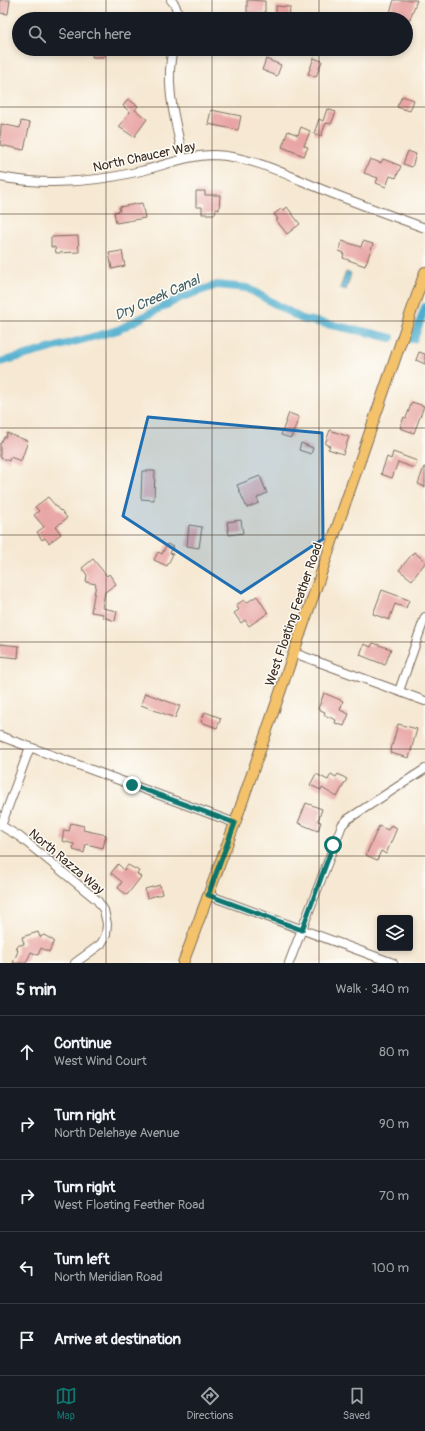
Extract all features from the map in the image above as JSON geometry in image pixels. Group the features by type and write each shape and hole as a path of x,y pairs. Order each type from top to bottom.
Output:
{"main road":[{"name":"West Floating Feather Road","path":"183,963 235,823 425,272"}],"street":[{"path":"171,0 176,5 178,12"},
{"path":"172,56 169,69 171,98 183,158"},
{"name":"North Chaucer Way","path":"0,177 32,181 62,182 91,180 143,170 183,158 216,155 248,160 358,204 425,228"},
{"path":"399,691 425,617"},
{"path":"294,653 425,701"},
{"path":"0,736 235,823"},
{"path":"0,826 30,747"},
{"path":"289,963 342,825 348,819 425,769"},
{"name":"North Razza Way","path":"0,826 20,837 97,900 104,910 107,924 106,934 101,944 75,963"},
{"path":"208,895 393,963"}],"highlighted area":[{"path":"148,417 322,433 323,539 241,593 123,516"}],"water":[{"path":"346,272 351,274 346,290 340,288"}],"building":[{"path":"0,0 10,0 8,14 0,13"},
{"path":"247,0 265,1 265,12 247,12"},
{"path":"394,0 417,0 413,12 390,12"},
{"path":"276,6 290,7 290,12 276,12"},
{"path":"92,56 104,56 104,57"},
{"path":"314,58 322,61 316,77 308,74"},
{"path":"266,59 281,65 277,76 262,70"},
{"path":"402,96 414,100 410,111 397,107"},
{"path":"128,99 138,106 135,110 147,119 134,137 119,127 130,112 123,106"},
{"path":"327,109 336,112 331,124 326,123 321,136 314,134 319,119 323,121"},
{"path":"211,110 241,116 238,130 208,124"},
{"path":"21,121 30,123 24,150 0,145 1,124 20,128"},
{"path":"301,127 310,131 304,146 308,147 304,156 282,147 288,131 298,135"},
{"path":"408,151 416,154 412,167 403,164"},
{"path":"370,159 381,163 383,159 401,166 396,178 390,176 386,187 376,183 378,178 364,173"},
{"path":"196,191 205,191 205,195 220,195 219,210 216,209 215,214 202,214 202,207 196,207"},
{"path":"142,203 145,218 116,223 114,212 120,211 119,207"},
{"path":"287,207 300,224 287,234 276,220 278,219 274,214 281,209 283,211"},
{"path":"78,236 79,252 56,253 55,247 51,247 51,237"},
{"path":"342,241 361,247 363,241 373,244 365,266 343,258 344,253 339,251"},
{"path":"122,251 125,266 112,269 109,253"},
{"path":"419,352 425,354 425,364 416,360"},
{"path":"412,402 424,406 414,433 400,428 404,417 406,418"},
{"path":"289,413 299,417 291,438 281,435"},
{"path":"330,430 349,437 343,454 328,449 330,446 325,444"},
{"path":"7,433 28,441 21,461 10,457 9,461 0,457 0,443 4,437 6,437"},
{"path":"301,443 313,448 311,454 299,450"},
{"path":"393,452 417,461 414,468 398,462 392,478 381,474 387,457 391,459"},
{"path":"425,467 425,487 418,484"},
{"path":"142,471 155,471 154,500 141,499"},
{"path":"260,476 267,493 257,498 259,503 247,508 237,485"},
{"path":"48,497 67,518 56,527 61,534 49,543 45,538 42,540 37,532 44,527 34,515 39,511 35,507"},
{"path":"241,520 243,533 229,535 227,522"},
{"path":"189,525 202,527 199,548 187,546"},
{"path":"167,544 173,547 170,553 173,554 167,566 154,560 158,552 162,554"},
{"path":"414,552 425,561 425,563 412,580 399,570"},
{"path":"93,559 107,576 109,574 116,584 105,592 102,608 117,611 115,621 103,617 103,614 91,612 96,584 86,582 87,575 82,568"},
{"path":"382,590 409,600 406,608 395,604 389,620 373,614"},
{"path":"257,596 268,613 249,626 245,620 241,623 234,613 239,610 236,605 244,600 246,603"},
{"path":"373,643 391,649 385,665 360,655 364,644 371,647"},
{"path":"0,644 19,646 18,658 0,656"},
{"path":"145,693 180,706 175,718 141,705"},
{"path":"324,693 343,701 340,710 349,714 344,726 335,723 336,720 324,715 325,712 318,709"},
{"path":"205,712 221,718 217,728 201,722"},
{"path":"398,724 417,729 409,758 390,753"},
{"path":"316,774 328,780 331,774 336,777 338,774 347,779 337,797 322,788 321,790 310,785"},
{"path":"306,803 322,809 318,821 321,822 318,831 298,823"},
{"path":"71,823 84,826 83,830 106,835 103,848 86,844 84,853 73,850 74,844 62,841 64,830 69,831"},
{"path":"391,825 397,828 386,854 381,851 377,860 366,855 379,826 388,830"},
{"path":"118,864 124,870 128,865 139,871 137,874 141,877 127,895 118,888 122,882 111,873"},
{"path":"160,885 162,894 147,898 145,889"},
{"path":"38,932 40,937 44,935 54,941 49,952 41,948 38,955 31,952 26,963 13,963 18,951 16,946 24,944 22,937"}],"waterway":[{"name":"Dry Creek Canal","path":"0,362 118,330 182,297 217,285 247,288 302,319 391,338"},
{"name":"Dry Creek Canal","path":"408,339 414,339 425,307"}],"route":[{"path":"132,785 235,823 208,895 302,930 333,845"}]}
